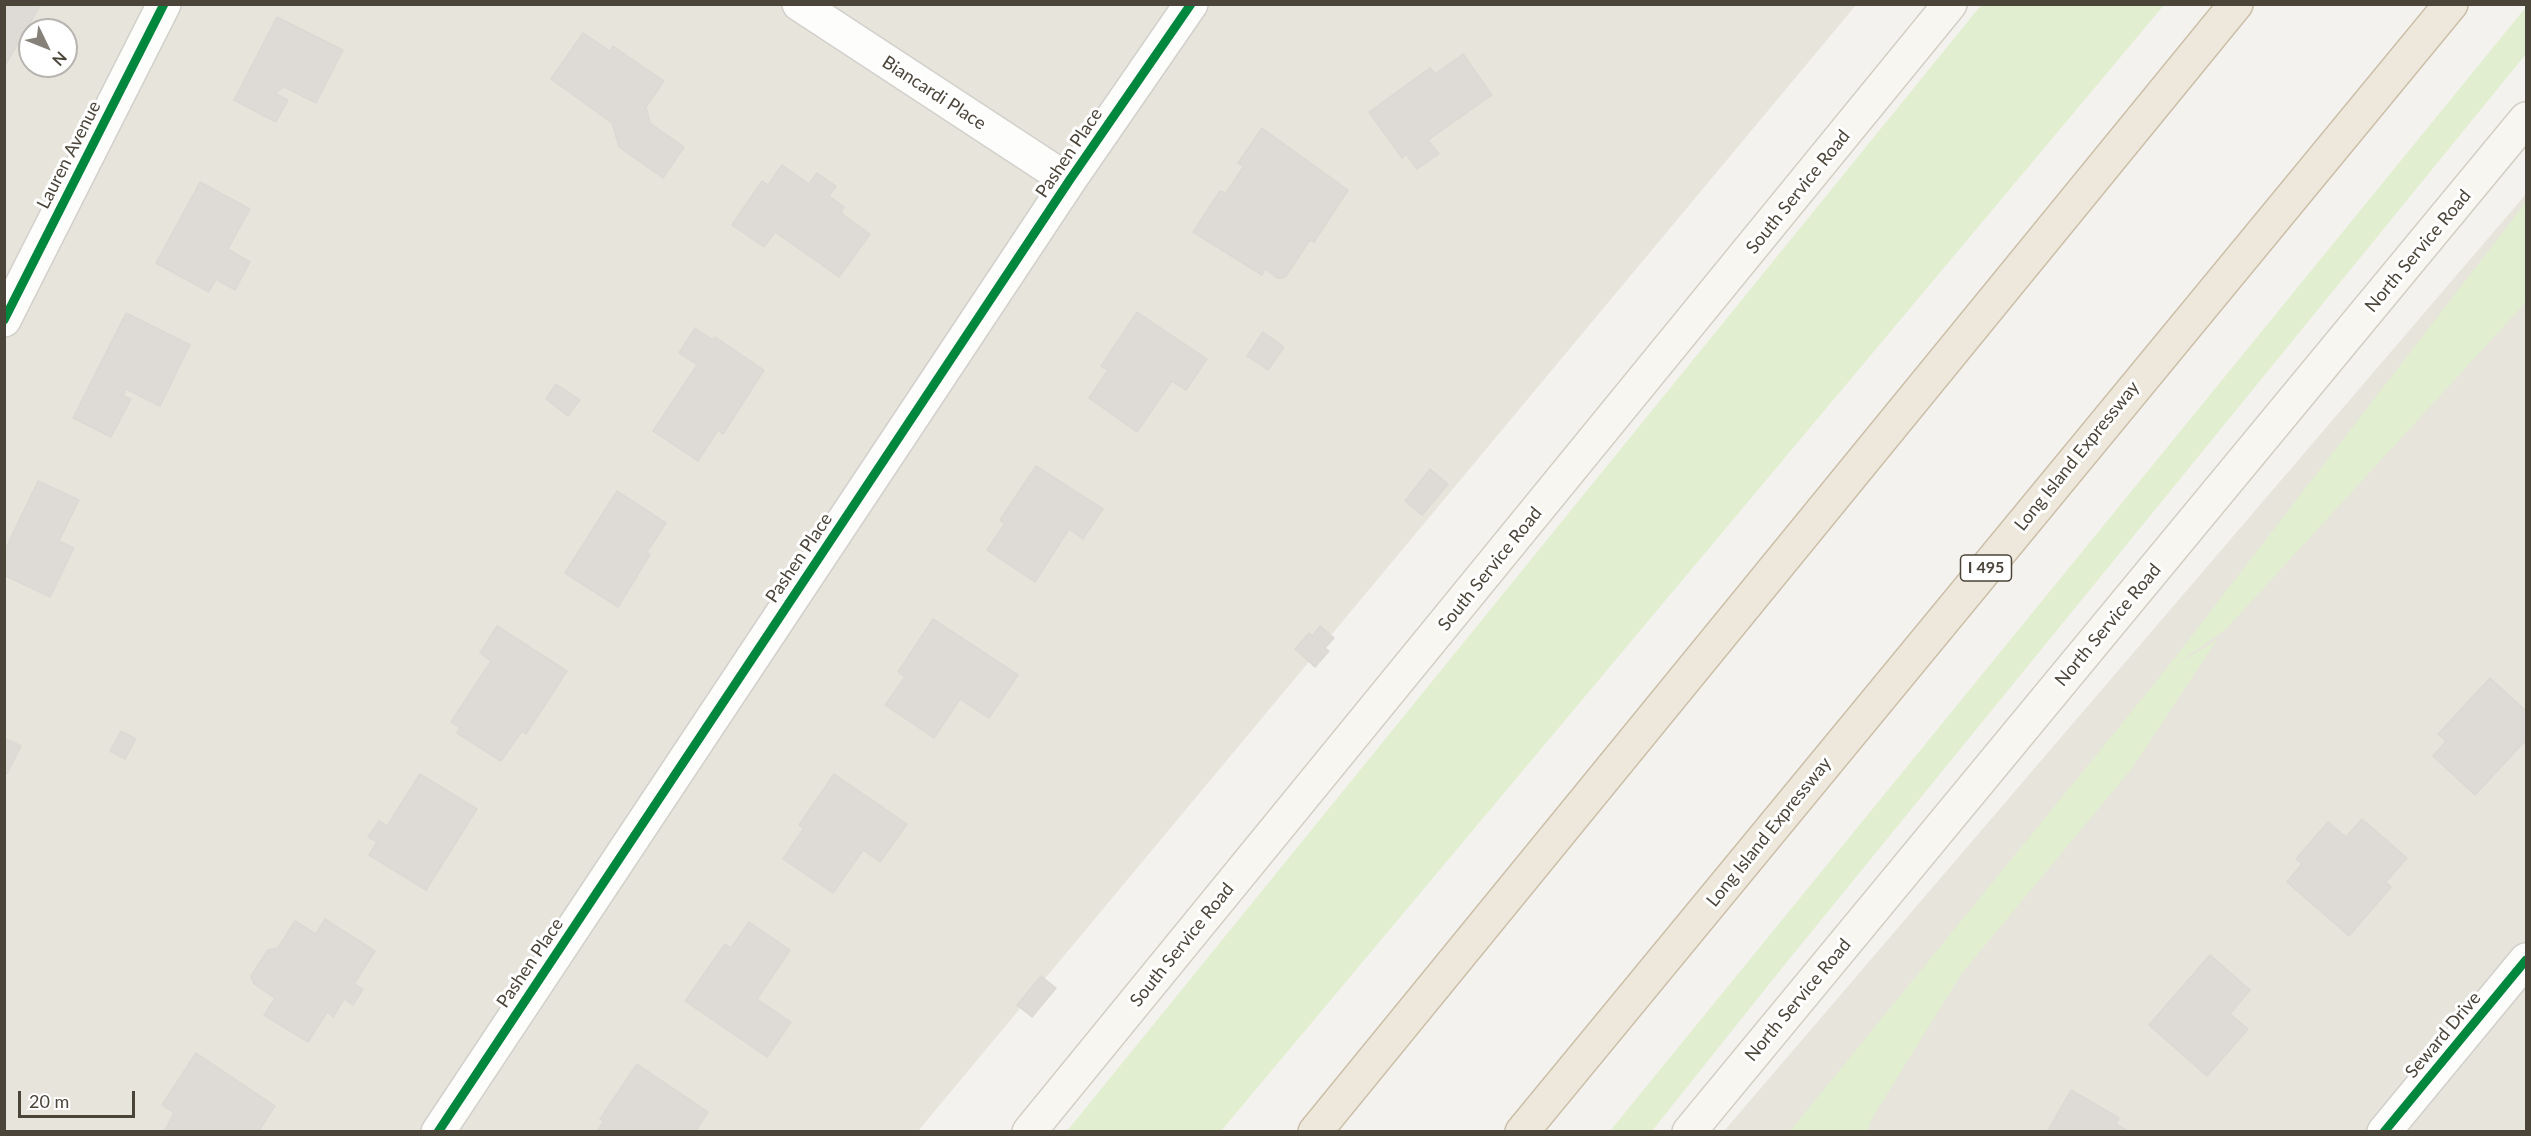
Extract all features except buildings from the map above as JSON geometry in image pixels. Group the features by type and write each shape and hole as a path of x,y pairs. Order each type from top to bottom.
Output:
{"highway":[{"path":"1315,1131 2236,4"},
{"name":"Long Island Expressway","path":"1522,1131 2451,4"}],"main road":[{"name":"South Service Road","path":"1029,1131 1950,4"},
{"name":"North Service Road","path":"1689,1131 2526,119"}],"street":[{"name":"Lauren Avenue","path":"4,320 164,4"},
{"name":"Biancardi Place","path":"799,4 1069,181"},
{"name":"Pashen Place","path":"438,1131 1069,181 1191,4"},
{"name":"Seward Drive","path":"2384,1131 2526,960"}],"shaded area":[{"path":"5,5 1856,5 918,1131 5,1132"},
{"path":"2526,194 2526,1131 1724,1131"}],"green space":[{"path":"1982,4 2164,5 1221,1131 1067,1131"},
{"path":"2526,7 2526,54 1652,1131 1610,1131"},
{"path":"2526,202 2526,302 2226,629 2174,666 2217,640 2133,767 1962,973 1871,1120 1868,1131 1790,1131 2163,673"}],"cycle path":[{"path":"4,320 164,4"},
{"path":"438,1132 1069,181 1191,4"},
{"path":"2384,1132 2526,960"}]}
